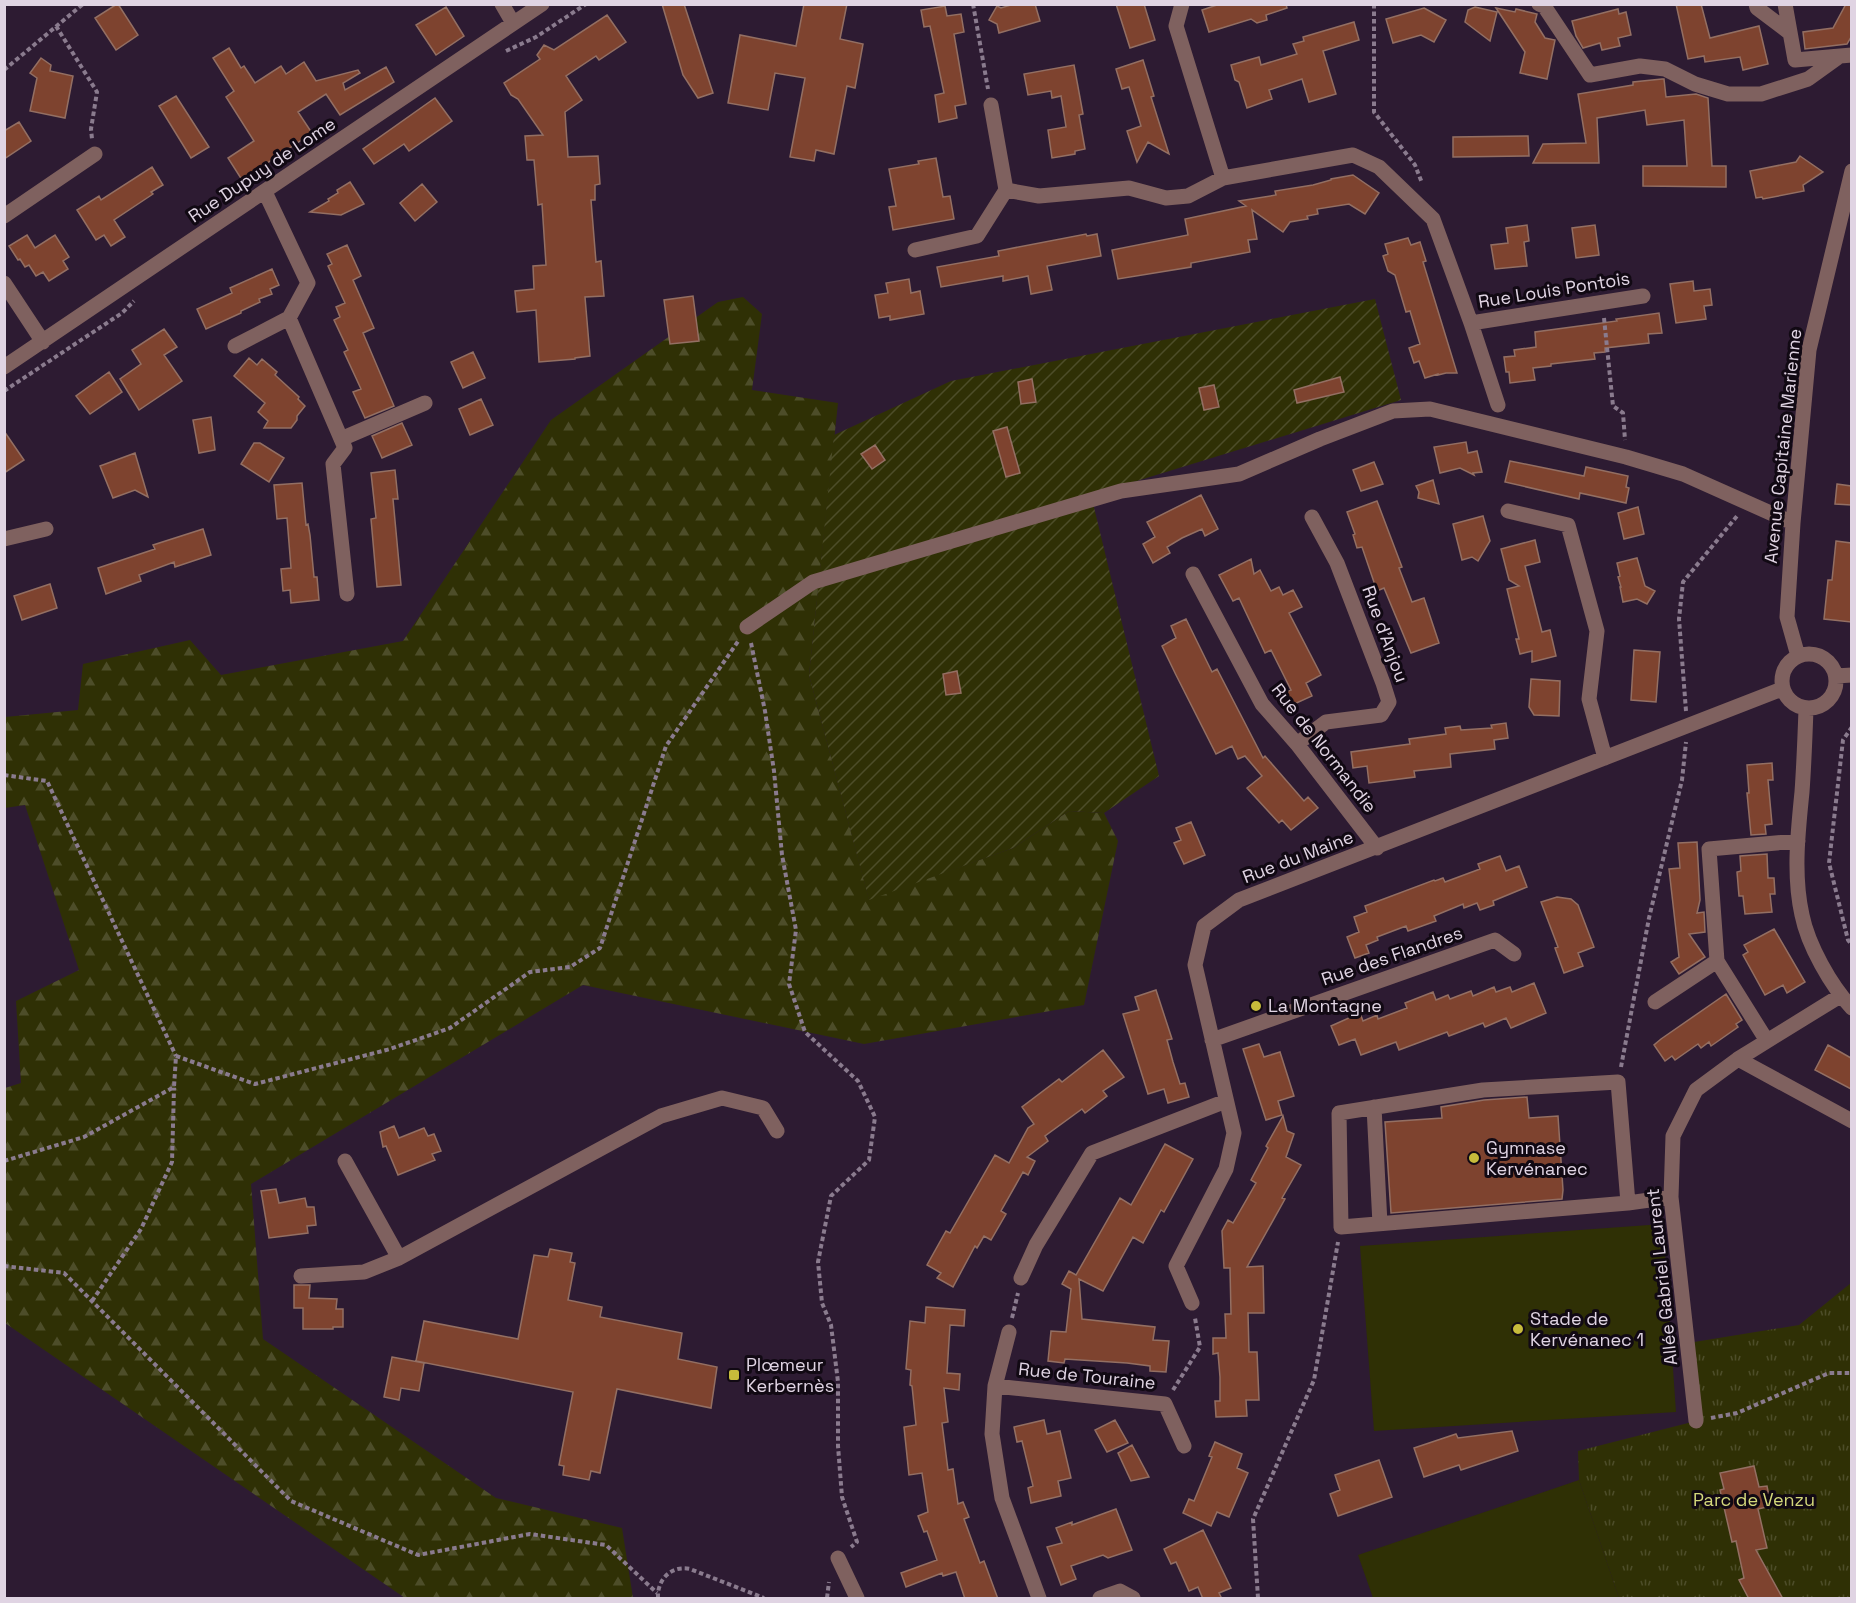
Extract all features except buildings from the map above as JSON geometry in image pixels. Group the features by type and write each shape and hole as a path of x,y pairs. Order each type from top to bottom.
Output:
{"street":[{"path":"502,4 513,23"},
{"path":"1182,4 1176,26 1223,178"},
{"path":"1539,4 1544,6 1590,75 1640,66 1665,69 1695,84 1728,94 1761,94 1808,79 1846,56"},
{"path":"1756,4 1757,8 1790,33"},
{"path":"1785,4 1795,60 1846,56"},
{"name":"Rue Dupuy de Lome","path":"4,367 540,5"},
{"path":"915,250 977,236 1006,190 991,105"},
{"path":"4,216 95,154"},
{"name":"Rue Louis Pontois","path":"1006,190 1039,196 1129,188 1166,198 1188,196 1223,178 1353,155 1379,167 1433,219 1498,405"},
{"name":"Avenue Capitaine Marienne","path":"1798,656 1787,617 1809,350 1851,171"},
{"path":"235,346 289,318 308,283 265,192"},
{"path":"4,282 43,342"},
{"name":"Rue Louis Pontois","path":"1471,323 1643,296"},
{"path":"289,318 345,448 333,464 346,594"},
{"path":"341,439 425,403"},
{"path":"747,627 813,582 1121,490 1239,474 1393,411 1430,409 1626,457 1683,474 1793,523"},
{"path":"1508,511 1568,525 1597,631 1589,699 1605,758"},
{"name":"Rue d'Anjou","path":"1298,744 1326,722 1381,715 1389,702 1337,563 1312,517"},
{"path":"4,539 46,529"},
{"name":"Rue de Normandie","path":"1192,574 1262,704 1298,744 1377,848"},
{"path":"1817,655 1826,659 1832,667 1844,675 1836,684 1829,700 1822,705 1806,709 1795,706 1787,699 1782,689 1782,673 1791,660 1798,656 1817,655"},
{"name":"Rue du Maine","path":"1192,1303 1176,1266 1226,1169 1234,1133 1195,965 1204,926 1239,900 1782,689"},
{"path":"1806,709 1798,841 1802,916 1817,956 1840,996 1851,1008"},
{"path":"1767,1041 1717,961 1709,849 1798,841"},
{"name":"Rue des Flandres","path":"1212,1040 1495,940 1514,954"},
{"path":"1655,1002 1717,961"},
{"name":"Allée Gabriel Laurent","path":"1696,1421 1671,1197 1673,1136 1696,1090 1738,1059 1840,996"},
{"path":"1738,1059 1851,1121"},
{"path":"1628,1203 1618,1082 1483,1090 1339,1113 1341,1227 1628,1203 1671,1197"},
{"path":"301,1276 364,1272 399,1258 662,1116 722,1098 763,1108 777,1131"},
{"path":"1021,1278 1036,1245 1092,1153 1226,1101"},
{"path":"1374,1107 1380,1224"},
{"path":"345,1161 399,1258"},
{"path":"1009,1332 995,1386 992,1434 1002,1498 1039,1599"},
{"name":"Rue de Touraine","path":"995,1386 1165,1404 1184,1446"},
{"path":"838,1558 857,1599"},
{"path":"1100,1599 1120,1591 1133,1599"}],"path":[{"path":"4,70 83,4"},
{"path":"973,4 991,105"},
{"path":"1374,4 1374,112 1415,165 1423,186"},
{"path":"56,26 97,92 91,129 95,154"},
{"path":"1602,303 1613,406 1623,413 1626,457"},
{"path":"1618,1082 1649,918 1682,780 1688,725 1679,619 1683,582 1747,503"},
{"path":"176,1056 255,1084 390,1049 450,1028 530,972 570,967 600,948 666,746 747,627"},
{"path":"747,627 765,711 774,771 782,855 796,930 789,984 805,1032 858,1081 875,1118 870,1160 831,1196 818,1262 822,1303 831,1325 838,1382 838,1446 842,1497 857,1542 838,1558"},
{"path":"1851,727 1843,740 1829,862 1851,945"},
{"path":"4,775 47,781 176,1056 172,1162 141,1229 92,1301"},
{"path":"4,1161 84,1137 174,1088"},
{"path":"1258,1599 1253,1519 1314,1380 1341,1227"},
{"path":"4,1266 64,1273 291,1501 418,1555 530,1534 606,1545 657,1596 666,1576 681,1567 764,1599"},
{"path":"1009,1332 1021,1278"},
{"path":"1165,1404 1200,1347 1192,1303"},
{"path":"1696,1421 1737,1413 1829,1373 1851,1373"}],"green space":[{"path":"743,297 762,314 752,390 838,403 809,675 869,899 1013,848 1069,811 1104,813 1118,841 1084,1005 864,1044 583,985 251,1184 263,1339 496,1498 622,1528 633,1598 405,1598 5,1323 5,1088 21,1083 16,1001 79,970 25,805 5,808 5,717 78,710 83,664 190,640 221,675 403,641 551,420 718,302"},
{"path":"1375,299 1401,400 1091,495 1159,776 1104,813 1069,811 1013,848 869,900 809,675 834,435 951,381"},
{"name":"Stade de Kervénanec 1","path":"1663,1224 1676,1412 1374,1431 1360,1246"},
{"name":"Parc de Venzu","path":"1851,1283 1851,1598 1619,1598 1579,1480 1578,1451 1696,1421 1688,1343 1799,1325"},
{"path":"1579,1480 1619,1598 1373,1598 1358,1555"}],"place":[{"name":"La Montagne","path":"1256,1006"},
{"name":"Gymnase Kervénanec","path":"1474,1158"},
{"name":"Stade de Kervénanec 1","path":"1518,1329"},
{"name":"Plœmeur Kerbernès","path":"734,1375"}]}
